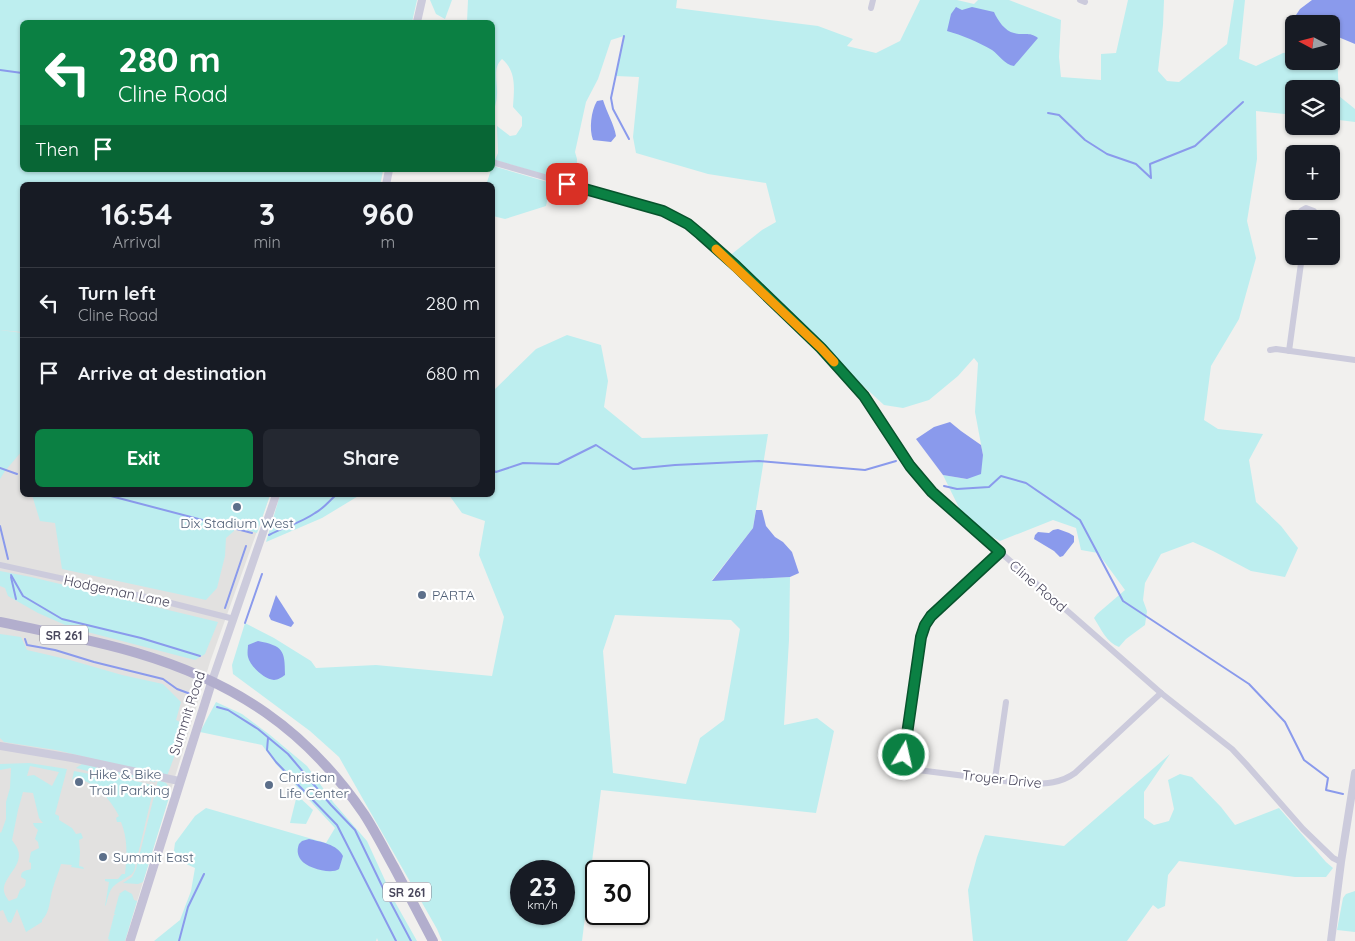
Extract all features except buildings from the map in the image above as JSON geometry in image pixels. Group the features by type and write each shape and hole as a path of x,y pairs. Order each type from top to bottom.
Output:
{"main road":[{"name":"SR 261","path":"0,622 136,652 189,670 212,680 277,720 296,735 326,765 355,801 372,827 433,941"},
{"name":"Summit Road","path":"130,941 212,680"}],"street":[{"path":"418,20 422,0"},
{"path":"871,8 872,0"},
{"name":"Cline Road","path":"495,163 655,209 688,224 736,266 821,348 864,396 910,466 932,492 1161,693 1232,749 1303,829 1333,858 1341,862"},
{"path":"1289,351 1301,265"},
{"path":"1270,350 1276,349 1355,360"},
{"name":"Summit Road","path":"212,680 275,497"},
{"name":"Troyer Drive","path":"1000,552 936,611 928,620 923,631 902,768 930,770 1029,784 1057,782 1070,777 1161,693"},
{"name":"Hodgeman Lane","path":"0,565 155,599 234,619"},
{"path":"995,779 1006,702"},
{"path":"0,746 72,758 179,781"},
{"path":"1331,941 1355,773"}],"shaded area":[{"path":"0,0 20,20 20,172 383,172 381,182 20,182 20,497 269,497 210,662 125,941 0,941"},
{"path":"0,0 417,0 412,20 20,20 20,172 383,172 381,182 20,182 20,332 0,330"},
{"path":"430,0 452,0 445,19 436,14"},
{"path":"468,0 677,0 676,8 818,26 853,39 847,46 876,53 900,41 920,0 957,0 974,4 978,0 1009,0 1061,20 1059,57 1061,77 1101,80 1101,54 1116,53 1128,0 1164,0 1158,71 1167,81 1179,82 1227,44 1234,0 1245,0 1239,59 1256,66 1285,53 1285,70 1338,70 1338,80 1285,80 1285,114 1256,111 1257,159 1247,221 1256,258 1239,319 1211,366 1204,420 1218,429 1263,434 1249,460 1256,502 1281,526 1298,548 1285,577 1251,571 1193,542 1161,554 1145,583 1143,600 1147,611 1145,625 1126,639 1119,647 1115,645 1105,635 1094,618 1125,590 1098,553 1081,550 1076,528 1053,520 1000,541 967,524 943,475 967,479 983,455 975,412 978,363 974,358 958,376 929,400 903,408 884,405 860,383 825,347 728,257 762,230 776,222 766,183 708,174 636,153 633,137 639,77 616,76 624,36 611,40 598,79 586,102 575,152 577,159 576,184 495,160 498,153 497,126 510,136 516,135 522,126 522,117 513,107 514,81 510,69 502,59 496,71 497,97 495,106 495,20 467,20"},
{"path":"1340,97 1355,109 1355,122 1340,120"},
{"path":"495,167 551,183 546,206 505,219 495,216 495,182 487,182 490,172 495,172"},
{"path":"0,330 20,333 20,453 0,479"},
{"path":"567,335 601,345 608,381 604,407 642,438 768,434 753,528 712,580 790,577 789,640 784,725 817,718 834,731 816,813 601,790 592,860 585,860 585,917 582,941 442,941 339,757 310,731 233,674 232,665 245,623 311,661 316,668 376,665 492,676 504,617 479,555 485,521 462,513 450,497 495,497 495,389 536,349","holes":["615,615 731,620 740,629 724,720 700,738 686,784 613,773 603,651"]},
{"path":"33,497 269,497 257,533 234,526 234,531 226,538 225,556 217,588 206,600 62,569 55,523 40,521"},
{"path":"279,497 357,497 322,518 266,542"},
{"path":"0,571 218,622 205,654 195,660 72,628 38,613 8,596 5,588 0,586"},
{"path":"0,634 21,637 27,650 163,684 181,702 176,720 186,725 167,776 56,750 4,742 0,738"},
{"path":"216,702 242,714 307,766 333,802 367,841 395,902 417,941 378,941 377,938 376,941 154,941 180,920 191,891 195,868 173,858 175,843 195,816 206,808 326,843 335,828 276,764 262,745 200,732"},
{"path":"1170,754 1144,792 1144,818 1154,825 1169,821 1174,809 1168,780 1180,774 1192,777 1221,807 1235,825 1279,808 1333,868 1326,877 1295,877 1179,861 1168,875 1165,906 1158,909 1153,905 1127,941 973,941 968,890 985,835 1064,846"},
{"path":"29,763 67,769 55,814 59,816 59,820 72,828 76,834 81,833 83,838 79,840 79,866 84,869 61,864 47,913 42,922 26,932 17,909 11,923 8,922 3,910 0,911 0,832 6,819 6,802 10,788 11,768 0,770 0,764","holes":["30,766 59,772 52,786 34,775 27,776","23,792 33,793 39,818 43,823 33,823 38,830 35,839 38,842 39,848 31,852 29,862 31,863 31,869 24,871 21,875 26,880 25,886 20,890 17,898 9,901 4,893 4,887 18,860 18,850 12,840"]},
{"path":"82,764 155,780 155,782 110,773 99,774 76,768"},
{"path":"74,771 100,776 111,775 154,787 134,871 114,885 105,906 109,882 105,881 105,879 118,879 122,874 125,874 125,835 121,822 117,822 116,818 119,816 111,803 89,783 75,777 72,780"},
{"path":"158,780 166,783 171,791 143,882 138,884 123,883 132,877 136,869"},
{"path":"297,795 313,810 306,824 290,823"},
{"path":"125,890 132,894 134,900 137,901 125,941 108,941 110,940 108,939 114,915 116,915 114,914 119,895 121,896 119,894"},
{"path":"1355,891 1355,932 1337,930 1343,898 1346,894"}],"water":[{"path":"1312,0 1355,0 1355,44 1340,38 1340,15 1296,15 1300,9"},
{"path":"956,7 962,10 972,7 994,12 1005,28 1011,32 1032,35 1038,38 1014,66 1011,65 987,47 947,31 951,14"},
{"path":"603,100 616,136 611,142 593,140 592,136 593,110 597,101"},
{"path":"950,422 981,445 983,455 981,474 967,479 943,475 916,439 934,427"},
{"path":"756,510 762,510 766,526 792,552 799,573 790,577 712,581 753,528"},
{"path":"1058,529 1074,536 1074,542 1063,556 1060,557 1054,551 1034,539 1038,532 1049,533"},
{"path":"276,595 294,623 291,627 271,620 269,616"},
{"path":"258,641 273,645 281,650 285,675 277,680 270,679 258,672 249,661 248,645"},
{"path":"309,839 328,844 340,852 343,856 339,869 335,871 319,870 308,866 301,860 298,852 299,844"}],"waterway":[{"path":"624,36 611,98 613,109 629,139"},
{"path":"0,70 20,73"},
{"path":"1048,113 1059,115 1085,140 1107,154 1136,164 1151,178 1150,164 1195,146 1243,102"},
{"path":"495,472 523,463 558,464 596,445 633,469 759,461 865,470 896,461"},
{"path":"0,468 17,474"},
{"path":"944,486 957,489 989,487 1001,476 1026,483 1080,520 1123,601 1249,684 1285,722 1304,760 1328,778 1326,790 1343,794"},
{"path":"115,497 252,533"},
{"path":"269,535 310,516 334,497"},
{"path":"0,526 8,559"},
{"path":"225,608 246,546"},
{"path":"245,623 262,574"},
{"path":"11,575 23,596 62,619 141,638 200,656"},
{"path":"11,577 16,599"},
{"path":"25,639 27,645 55,650 163,679 177,689 196,696"},
{"path":"217,707 228,710 258,729 288,754 355,830 411,941"},
{"path":"268,738 267,750 276,762 337,825 396,941"},
{"path":"179,941 188,907 204,874"}],"slow traffic":[{"path":"716,249 736,266 834,362"}],"place":[{"name":"Dix Stadium West","path":"237,507"},
{"name":"PARTA","path":"422,595"},
{"name":"Hike & Bike Trail Parking","path":"79,782"},
{"name":"Christian Life Center","path":"269,785"},
{"name":"Summit East","path":"103,857"}],"route":[{"path":"567,184 663,211 688,224 700,234 821,348 864,396 910,466 932,492 1000,552 936,611 925,625 921,637 904,755"}]}
